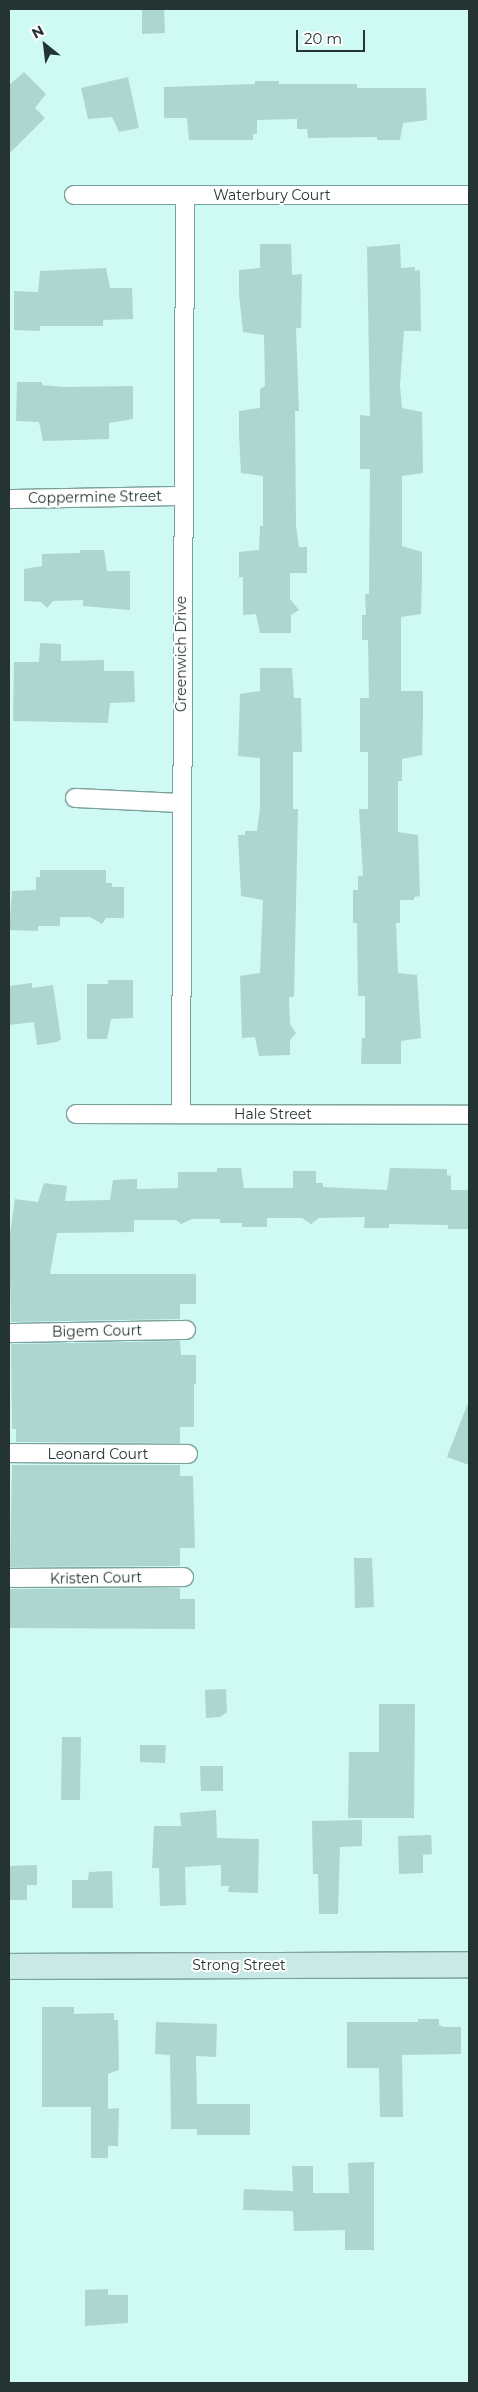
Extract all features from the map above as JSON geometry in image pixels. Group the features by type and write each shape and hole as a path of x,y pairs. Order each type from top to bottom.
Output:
{"street":[{"name":"Waterbury Court","path":"74,195 469,196"},
{"name":"Greenwich Drive","path":"181,1114 180,803 185,195"},
{"name":"Coppermine Street","path":"9,499 182,496"},
{"path":"76,798 180,803"},
{"name":"Hale Street","path":"76,1114 469,1116"},
{"name":"Bigem Court","path":"9,1332 186,1330"},
{"name":"Leonard Court","path":"9,1453 188,1454"},
{"name":"Kristen Court","path":"9,1578 184,1577"},
{"name":"Strong Street","path":"9,1966 469,1964"}],"building":[{"path":"142,9 164,9 165,33 142,34"},
{"path":"24,72 46,94 35,108 45,118 9,154 9,85"},
{"path":"128,77 139,128 119,132 112,117 88,119 81,88"},
{"path":"255,81 279,81 279,84 357,84 357,88 426,88 427,120 403,123 400,140 377,140 377,137 308,138 307,129 297,129 297,119 257,120 257,134 253,134 253,140 189,140 187,118 164,118 164,87 255,84"},
{"path":"260,244 291,244 292,275 302,274 301,328 296,328 299,411 295,411 296,526 299,547 307,547 307,573 290,573 290,599 299,610 291,615 291,633 260,633 256,614 243,615 243,577 239,577 239,552 259,550 260,526 263,526 263,476 241,473 239,435 239,411 260,408 260,389 265,386 264,335 243,332 239,294 239,270 260,268"},
{"path":"400,244 401,268 415,267 415,271 420,270 421,331 404,331 400,385 402,408 422,412 423,473 402,476 402,546 422,552 422,576 421,614 401,617 401,691 423,691 423,717 422,755 402,759 402,781 398,781 398,832 418,835 420,896 414,897 414,900 400,900 400,923 396,923 398,973 417,975 421,1038 401,1041 401,1064 361,1064 362,1038 365,1038 365,996 358,996 357,923 353,923 353,890 358,890 358,876 363,876 359,809 368,809 368,752 360,752 360,698 369,698 368,640 362,640 362,615 366,615 365,594 369,594 370,469 360,469 360,415 370,416 367,247"},
{"path":"106,268 110,288 132,288 133,319 103,320 103,326 40,326 40,331 14,330 14,291 38,292 40,271"},
{"path":"17,382 42,382 42,385 64,387 133,386 133,419 109,423 109,439 43,441 39,422 16,421"},
{"path":"80,550 104,550 107,571 130,571 130,610 83,606 83,600 53,601 47,608 41,602 24,601 24,569 42,566 42,554 80,553"},
{"path":"40,643 61,644 61,661 104,660 104,671 134,671 135,702 110,703 108,723 13,721 14,662 39,662"},
{"path":"260,668 292,668 294,698 301,698 302,752 293,752 293,809 298,809 294,997 289,997 290,1024 296,1033 290,1040 290,1055 259,1056 255,1037 242,1038 240,976 260,973 263,900 241,896 238,835 245,835 245,831 257,831 260,808 260,758 238,756 240,694 260,691"},
{"path":"40,870 106,870 106,883 112,883 112,887 124,887 124,918 106,918 102,924 90,917 60,917 60,926 38,926 38,931 9,930 12,891 36,890 36,877 40,877"},
{"path":"108,980 133,980 133,1018 111,1019 107,1039 87,1039 87,984 108,984"},
{"path":"32,983 32,988 53,985 61,1039 57,1042 37,1045 34,1022 9,1025 9,986"},
{"path":"217,1168 241,1168 244,1188 293,1188 293,1171 316,1171 316,1183 323,1183 323,1187 387,1190 390,1168 447,1169 447,1175 451,1176 451,1190 469,1190 469,1229 448,1229 448,1225 389,1224 389,1228 364,1228 365,1217 319,1218 311,1224 302,1218 267,1218 267,1227 242,1227 242,1223 220,1223 220,1219 192,1219 181,1224 176,1220 134,1220 134,1232 57,1233 50,1274 196,1274 196,1304 180,1304 180,1319 11,1322 9,1240 15,1199 38,1202 44,1183 67,1186 65,1201 110,1200 113,1180 137,1179 137,1189 178,1188 178,1172 217,1172"},
{"path":"180,1341 181,1355 196,1355 196,1384 194,1384 194,1427 180,1427 180,1443 16,1442 16,1429 12,1429 11,1344"},
{"path":"469,1403 469,1465 447,1457"},
{"path":"12,1465 180,1465 180,1476 193,1476 195,1548 180,1548 180,1566 10,1567"},
{"path":"354,1558 372,1558 374,1607 355,1608"},
{"path":"180,1588 180,1599 195,1599 195,1629 10,1628 10,1589"},
{"path":"226,1689 227,1712 220,1717 206,1718 205,1690"},
{"path":"379,1704 415,1704 414,1818 348,1818 349,1752 379,1752"},
{"path":"62,1737 81,1737 80,1800 61,1800"},
{"path":"140,1745 166,1745 165,1763 140,1762"},
{"path":"200,1766 223,1766 223,1791 201,1791"},
{"path":"216,1810 217,1838 259,1839 258,1893 228,1892 229,1886 221,1886 221,1865 185,1867 186,1905 160,1906 159,1868 152,1868 154,1826 181,1826 180,1813"},
{"path":"362,1820 362,1846 340,1847 338,1914 319,1914 318,1874 313,1874 312,1821"},
{"path":"431,1835 432,1854 423,1855 423,1873 399,1874 398,1836"},
{"path":"37,1865 37,1885 27,1885 27,1900 9,1900 9,1866"},
{"path":"112,1871 113,1908 72,1908 72,1880 88,1880 89,1872"},
{"path":"42,2007 74,2007 74,2014 114,2013 114,2020 118,2020 119,2070 108,2074 108,2109 119,2108 118,2146 108,2146 108,2158 91,2158 91,2107 42,2107"},
{"path":"418,2019 439,2019 439,2025 443,2027 461,2027 461,2054 402,2055 403,2117 380,2117 379,2068 347,2068 347,2022 418,2022"},
{"path":"156,2022 217,2024 216,2057 196,2056 197,2104 250,2104 250,2135 197,2135 197,2129 171,2129 170,2055 155,2054"},
{"path":"374,2162 374,2250 345,2250 345,2230 294,2231 293,2211 243,2210 244,2189 293,2191 292,2166 313,2166 313,2193 349,2193 348,2163"},
{"path":"108,2289 108,2295 128,2295 128,2323 85,2326 85,2290"}]}
